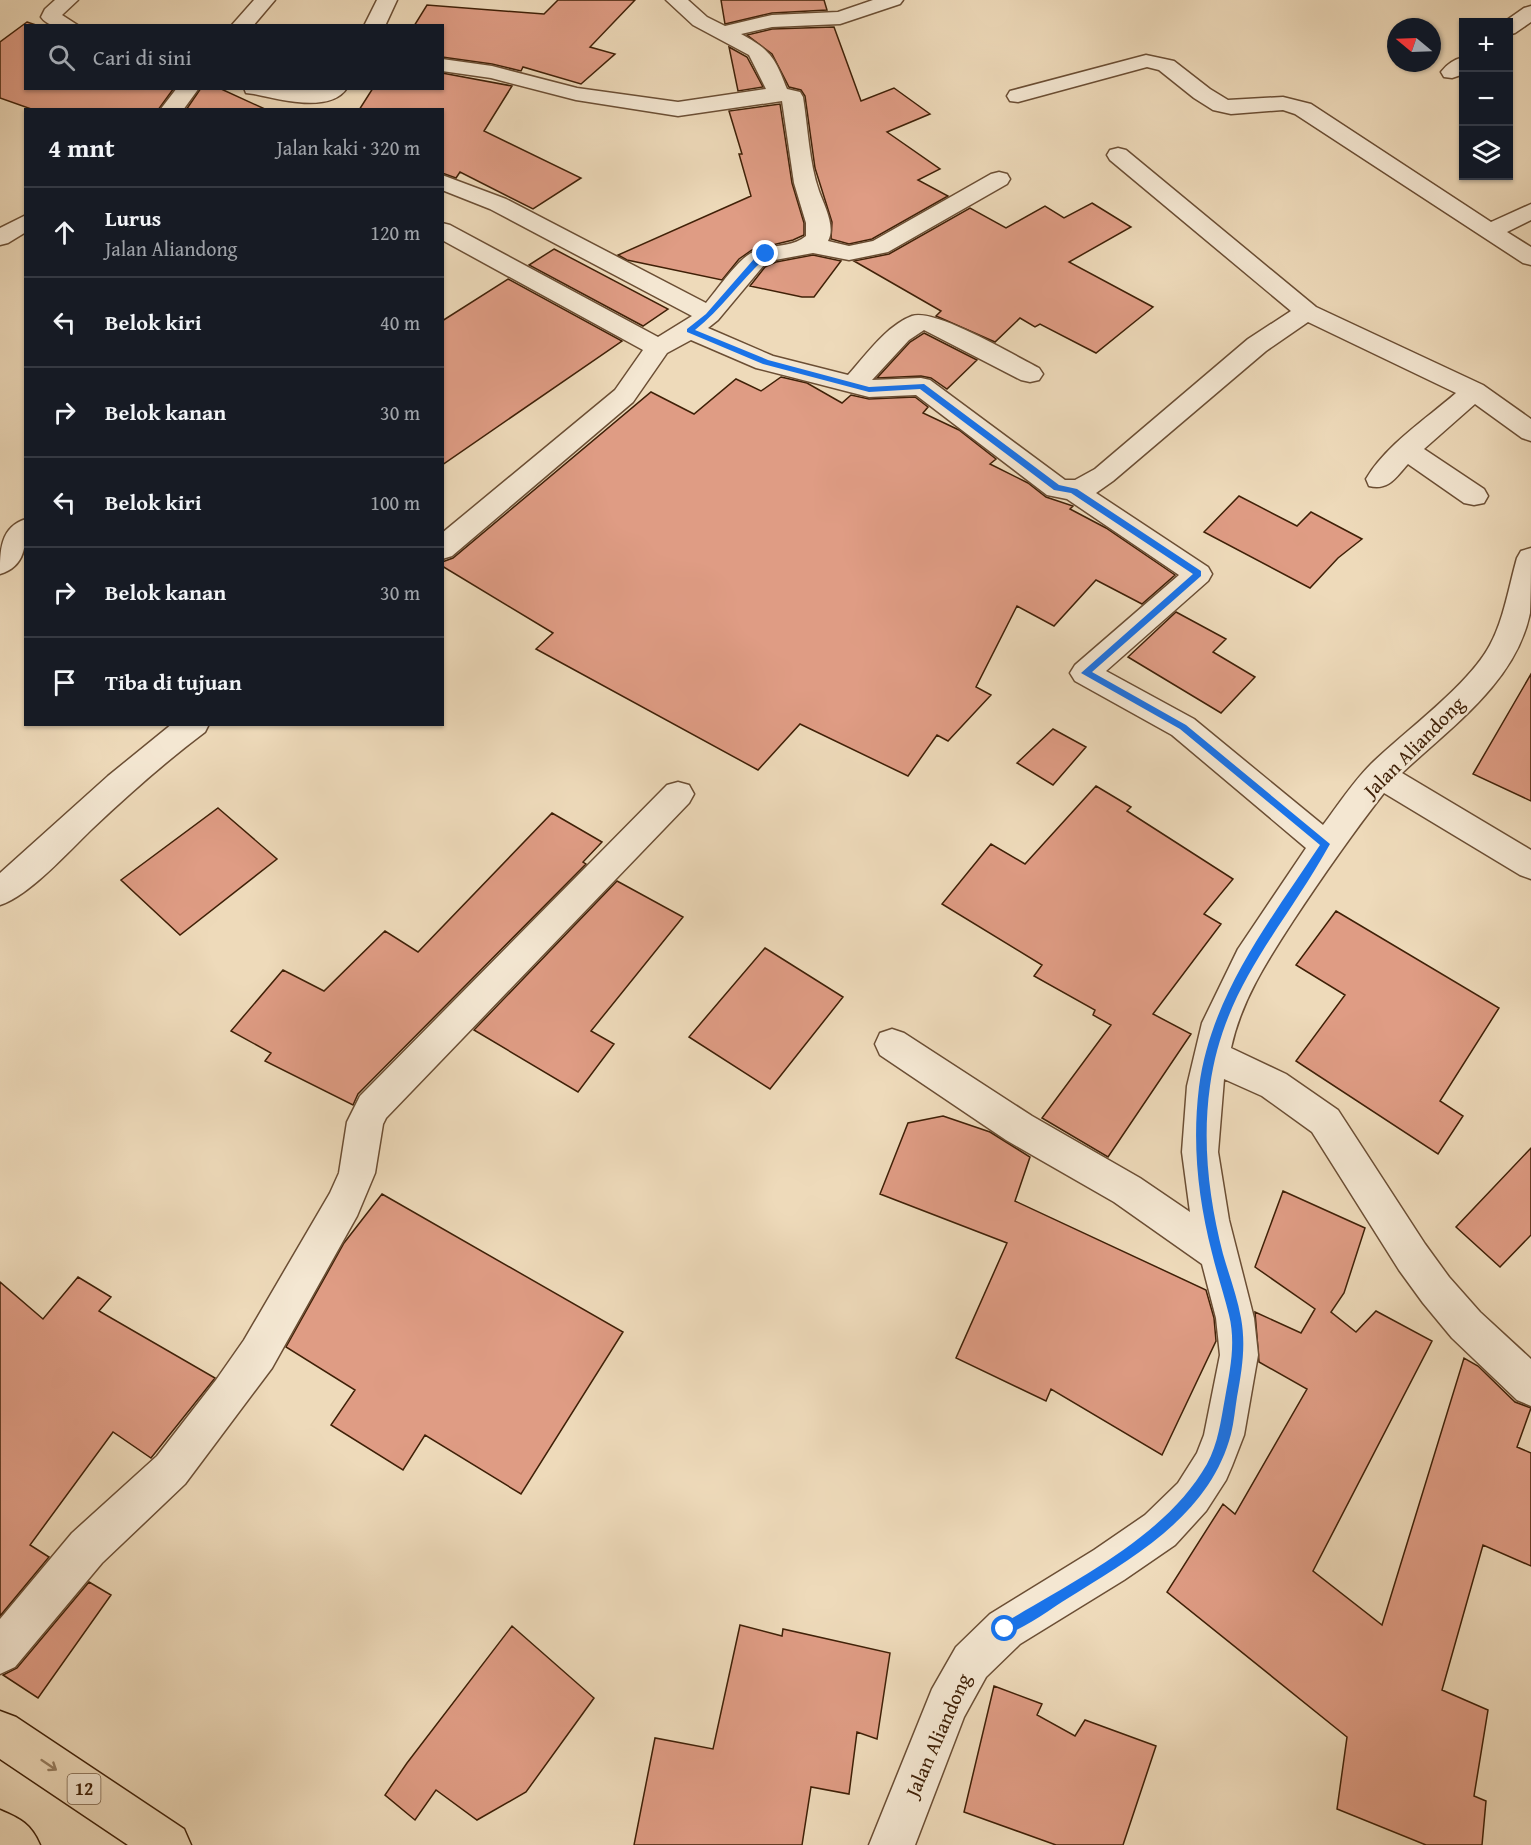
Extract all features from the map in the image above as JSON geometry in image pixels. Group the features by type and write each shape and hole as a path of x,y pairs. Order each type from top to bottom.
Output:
{"highway":[{"name":"12","path":"0,1733 168,1845"},
{"path":"0,1833 17,1845"}],"street":[{"path":"65,24 51,17 52,13 68,0"},
{"path":"243,24 266,0"},
{"path":"375,24 387,0"},
{"path":"676,0 700,21 752,47 761,54 779,93"},
{"path":"724,32 772,21 840,18 893,0"},
{"path":"1513,26 1531,12"},
{"path":"1018,96 1146,61 1155,61 1167,66 1221,106 1232,108 1269,104 1295,105 1531,258"},
{"path":"444,65 492,72 576,94 678,109 779,93 791,95 805,183 819,230 818,238 811,244 796,250 761,257 699,323 658,347 624,396 444,547"},
{"path":"173,108 187,90"},
{"path":"267,90 314,97 326,95 334,90"},
{"path":"1118,155 1307,312 1474,391 1531,432"},
{"path":"811,244 849,253 880,247 999,179"},
{"path":"444,183 498,204 765,362 853,386 879,390 921,386 1057,488 1074,491 1198,574 1085,673 1183,727 1325,844"},
{"path":"1491,231 1531,211"},
{"path":"444,231 658,347"},
{"path":"1074,491 1087,487 1104,475 1257,345 1307,312"},
{"path":"853,386 900,334 920,322 932,324 1029,374"},
{"path":"1380,479 1406,450 1474,391"},
{"path":"1406,450 1474,496"},
{"path":"0,564 24,532"},
{"name":"Jalan Aliandong","path":"892,1845 947,1704 971,1662 1005,1629 1109,1565 1160,1530 1192,1497 1212,1467 1224,1435 1239,1355 1235,1318 1217,1252 1204,1187 1200,1152 1204,1086 1219,1023 1251,959 1325,844 1380,775 1467,694 1489,670 1503,649 1512,627 1531,558"},
{"path":"0,892 52,848 113,789 192,726"},
{"path":"1380,775 1531,866"},
{"path":"0,1652 87,1548 171,1470 258,1354 344,1204 357,1173 365,1122 373,1107 678,794"},
{"path":"892,1044 1019,1128 1127,1190 1217,1252"},
{"path":"1211,1056 1274,1085 1325,1121 1412,1257 1436,1290 1466,1325 1531,1386"}],"building":[{"path":"558,0 635,0 590,47 615,54 581,84 523,67 521,71 492,64 444,57 444,24 415,24 427,5 544,14"},
{"path":"721,0 824,0 827,10 772,13 725,24"},
{"path":"24,24 24,90 173,90 159,108 28,108 0,98 0,42"},
{"path":"834,27 861,101 894,88 930,114 887,132 940,169 918,180 948,196 872,239 849,244 831,239 832,222 815,168 805,96 801,90 789,87 772,54 747,35 772,29"},
{"path":"729,47 747,57 763,87 738,91"},
{"path":"444,73 512,86 484,131 581,178 533,209 460,172 456,178 444,174 444,108 360,108 372,90 444,90"},
{"path":"200,90 223,90 263,108 187,108"},
{"path":"780,104 792,183 804,223 804,235 752,250 739,259 722,280 627,260 618,255 751,196 739,154 742,154 729,111"},
{"path":"1092,203 1131,227 1069,262 1153,307 1096,353 1040,324 1035,327 1020,318 995,342 936,316 941,311 854,261 889,254 970,208 1006,228 1045,206 1064,218"},
{"path":"554,249 668,309 643,326 529,265"},
{"path":"813,255 841,261 814,297 802,297 750,286 765,267 776,262"},
{"path":"508,279 622,341 444,464 444,320"},
{"path":"924,333 977,360 947,389 931,378 921,376 877,378 910,342"},
{"path":"781,377 807,383 842,403 851,395 869,399 915,397 928,407 923,413 959,430 996,459 990,464 1028,483 1046,497 1073,506 1070,509 1106,528 1175,575 1142,604 1096,580 1054,626 1017,606 976,687 991,695 948,741 937,735 908,776 800,724 758,770 536,649 553,633 444,567 444,561 453,558 651,392 694,414 736,379 761,391"},
{"path":"1239,496 1297,526 1311,512 1362,539 1338,558 1310,588 1204,532"},
{"path":"1176,612 1226,639 1213,652 1255,677 1221,713 1128,657"},
{"path":"1531,674 1531,801 1473,774"},
{"path":"1053,729 1086,747 1053,785 1017,763"},
{"path":"1096,786 1131,807 1127,811 1233,879 1204,914 1221,924 1153,1014 1191,1034 1108,1157 1042,1118 1111,1025 1093,1015 1095,1010 1034,976 1042,965 942,904 991,844 1025,864"},
{"path":"218,808 277,859 180,935 121,880"},
{"path":"552,813 602,842 583,862 586,864 358,1094 353,1105 265,1061 271,1053 231,1031 283,970 324,991 385,931 418,952"},
{"path":"617,881 683,917 591,1031 614,1044 578,1092 474,1030"},
{"path":"1336,911 1499,1008 1440,1101 1463,1116 1438,1154 1296,1061 1345,995 1296,965"},
{"path":"765,948 843,997 770,1089 689,1037"},
{"path":"943,1116 990,1132 1030,1157 1015,1201 1206,1290 1214,1318 1216,1341 1162,1455 1051,1389 1046,1401 956,1358 1007,1243 880,1194 908,1123"},
{"path":"1531,1148 1531,1235 1500,1267 1456,1227"},
{"path":"1283,1191 1365,1228 1344,1293 1331,1312 1356,1332 1376,1311 1432,1341 1313,1571 1382,1625 1464,1358 1478,1366 1515,1402 1531,1408 1517,1447 1531,1453 1531,1566 1483,1545 1442,1690 1488,1710 1474,1796 1486,1801 1482,1845 1426,1845 1337,1809 1347,1737 1167,1592 1223,1504 1235,1514 1307,1389 1259,1362 1255,1312 1301,1333 1315,1309 1255,1267"},
{"path":"382,1194 623,1332 521,1494 425,1435 403,1470 331,1425 355,1390 286,1347 344,1243"},
{"path":"78,1277 111,1297 99,1311 215,1378 151,1458 113,1432 30,1545 49,1557 0,1616 0,1282 43,1319"},
{"path":"89,1582 111,1595 38,1698 3,1675 17,1668"},
{"path":"740,1625 782,1636 783,1629 890,1653 877,1739 857,1732 849,1794 811,1787 802,1845 634,1845 655,1738 713,1749"},
{"path":"512,1626 594,1698 526,1792 477,1820 436,1790 415,1820 385,1795"},
{"path":"994,1686 1042,1704 1037,1715 1075,1736 1085,1720 1156,1746 1123,1845 1056,1845 964,1812"}],"route":[{"path":"766,254 756,260 709,315 690,330 765,362 869,389 921,386 1057,488 1074,491 1198,574 1085,673 1183,727 1325,844 1251,959 1231,996 1219,1023 1204,1086 1200,1152 1204,1187 1217,1252 1235,1318 1239,1355 1224,1435 1212,1467 1192,1497 1160,1530 1109,1565 1005,1629"}]}
